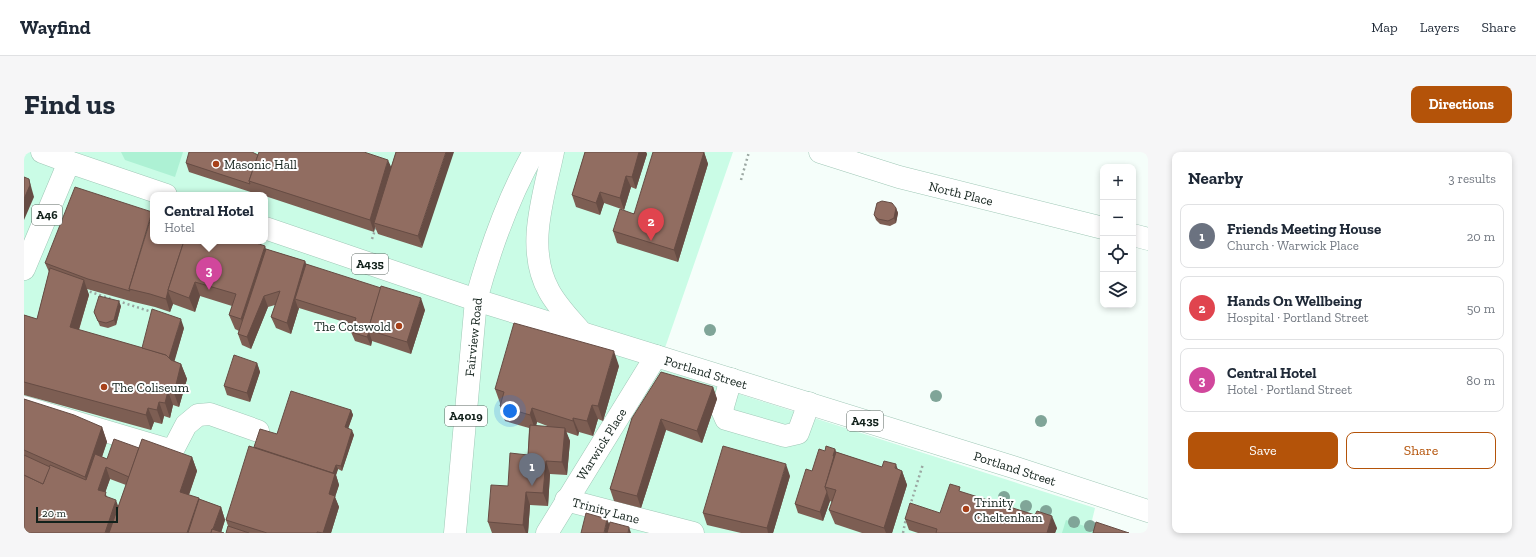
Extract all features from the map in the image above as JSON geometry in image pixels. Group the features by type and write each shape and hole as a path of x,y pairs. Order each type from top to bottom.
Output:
{"main road":[{"path":"42,152 72,157 159,192"},
{"name":"Fairview Road","path":"455,533 476,300 486,264 499,228 513,193 534,152"},
{"path":"553,152 539,219 537,239 538,258 542,277 548,290 555,301 581,332"},
{"name":"North Place","path":"820,152 904,179 1100,227"},
{"name":"A46","path":"24,262 72,157"},
{"name":"Portland Street","path":"268,229 476,300 930,441 1148,511"},
{"path":"1136,236 1148,239"},
{"name":"Warwick Place","path":"547,533 656,356"},
{"path":"732,379 722,410 726,419 785,436 798,433 809,404"},
{"path":"24,407 166,449 174,448 186,425 198,415 210,414 258,431"},
{"name":"Trinity Lane","path":"566,500 693,533"}],"path":[{"path":"741,180 749,152"},
{"path":"364,262 377,226"},
{"path":"78,288 155,313"},
{"path":"903,533 930,441"}],"shaded area":[{"path":"24,152 733,152 658,368 1095,508 1089,533 24,533"},
{"path":"121,152 183,152 175,177 125,160"},
{"path":"1066,520 1100,531 1099,533 1062,533"}],"building":[{"name":"Masonic Hall","path":"189,152 252,152 258,155 249,181 250,184 186,163"},
{"path":"259,152 364,152 388,160 370,220 249,181"},
{"path":"396,152 446,152 418,236 374,223"},
{"path":"585,152 639,152 632,177 626,176 620,198 600,192 596,203 572,195"},
{"path":"653,152 704,152 674,250 613,231 620,209 634,214"},
{"path":"24,177 29,179 30,185 24,199"},
{"path":"75,187 150,211 150,219 129,289 130,291 88,279 45,263"},
{"path":"882,201 892,203 896,208 894,218 888,221 878,219 874,215 877,203"},
{"path":"150,221 150,244 183,244 166,299 129,289"},
{"path":"183,244 259,244 265,246 241,319 229,315 236,294 195,282 189,298 168,290"},
{"path":"266,249 305,261 287,323 271,317 280,291 264,296 247,337 238,334"},
{"path":"306,264 381,288 367,337 351,332 356,318 295,299"},
{"name":"The Coliseum","path":"50,268 84,280 70,327 166,355 171,360 181,364 174,393 168,391 165,403 159,402 157,410 148,408 146,415 24,382 24,315 37,319"},
{"name":"The Cotswold","path":"381,286 421,298 407,342 368,330"},
{"path":"99,296 119,301 114,320 106,323 98,321 94,312"},
{"path":"152,309 181,319 169,358 166,355 142,348"},
{"path":"514,323 614,351 598,406 592,405 587,421 573,418 573,421 532,408 530,415 500,406 504,392 495,389"},
{"path":"234,355 257,363 247,393 224,386"},
{"path":"661,372 713,387 697,431 661,419 637,496 610,489 632,418"},
{"path":"291,391 351,410 345,427 352,430 341,466 336,465 333,473 254,447 260,429 277,434"},
{"path":"24,399 74,415 102,427 85,477 24,450"},
{"path":"530,425 565,428 562,462 546,461 543,493 526,492 523,525 488,522 491,485 508,486 510,453 528,455"},
{"path":"114,439 139,448 129,477 106,467 98,490 106,492 105,496 116,500 105,533 24,533 24,475 43,484 50,465 86,480 95,454 107,459"},
{"path":"142,439 192,457 180,492 199,498 187,533 109,533"},
{"path":"249,446 335,474 329,494 335,496 323,533 267,533 226,520"},
{"path":"723,446 786,464 767,528 703,513"},
{"path":"826,446 835,449 825,487 827,492 820,512 795,504 806,469 812,471 819,449 825,451"},
{"path":"836,452 882,467 884,461 896,464 895,468 902,471 884,528 829,510 836,490 825,487"},
{"path":"24,455 50,467 43,484 24,475"},
{"path":"950,484 960,487 959,491 1035,515 1037,511 1052,516 1047,533 936,533 937,529 905,519 910,503 940,513"},
{"path":"199,499 221,507 211,533 188,533"},
{"path":"586,513 607,519 604,533 581,533"},
{"path":"610,522 629,527 628,533 607,533"},
{"path":"1096,522 1129,533 1093,533"},
{"path":"228,526 249,533 226,533"},
{"path":"212,529 224,533 211,533"}],"place":[{"name":"Masonic Hall","path":"216,164"},
{"name":"Hands On Wellbeing","path":"651,241"},
{"name":"Central Hotel","path":"209,290"},
{"name":"The Cotswold","path":"399,326"},
{"name":"The Coliseum","path":"104,387"},
{"name":"Friends Meeting House","path":"532,486"},
{"name":"Trinity Cheltenham","path":"966,509"}]}
